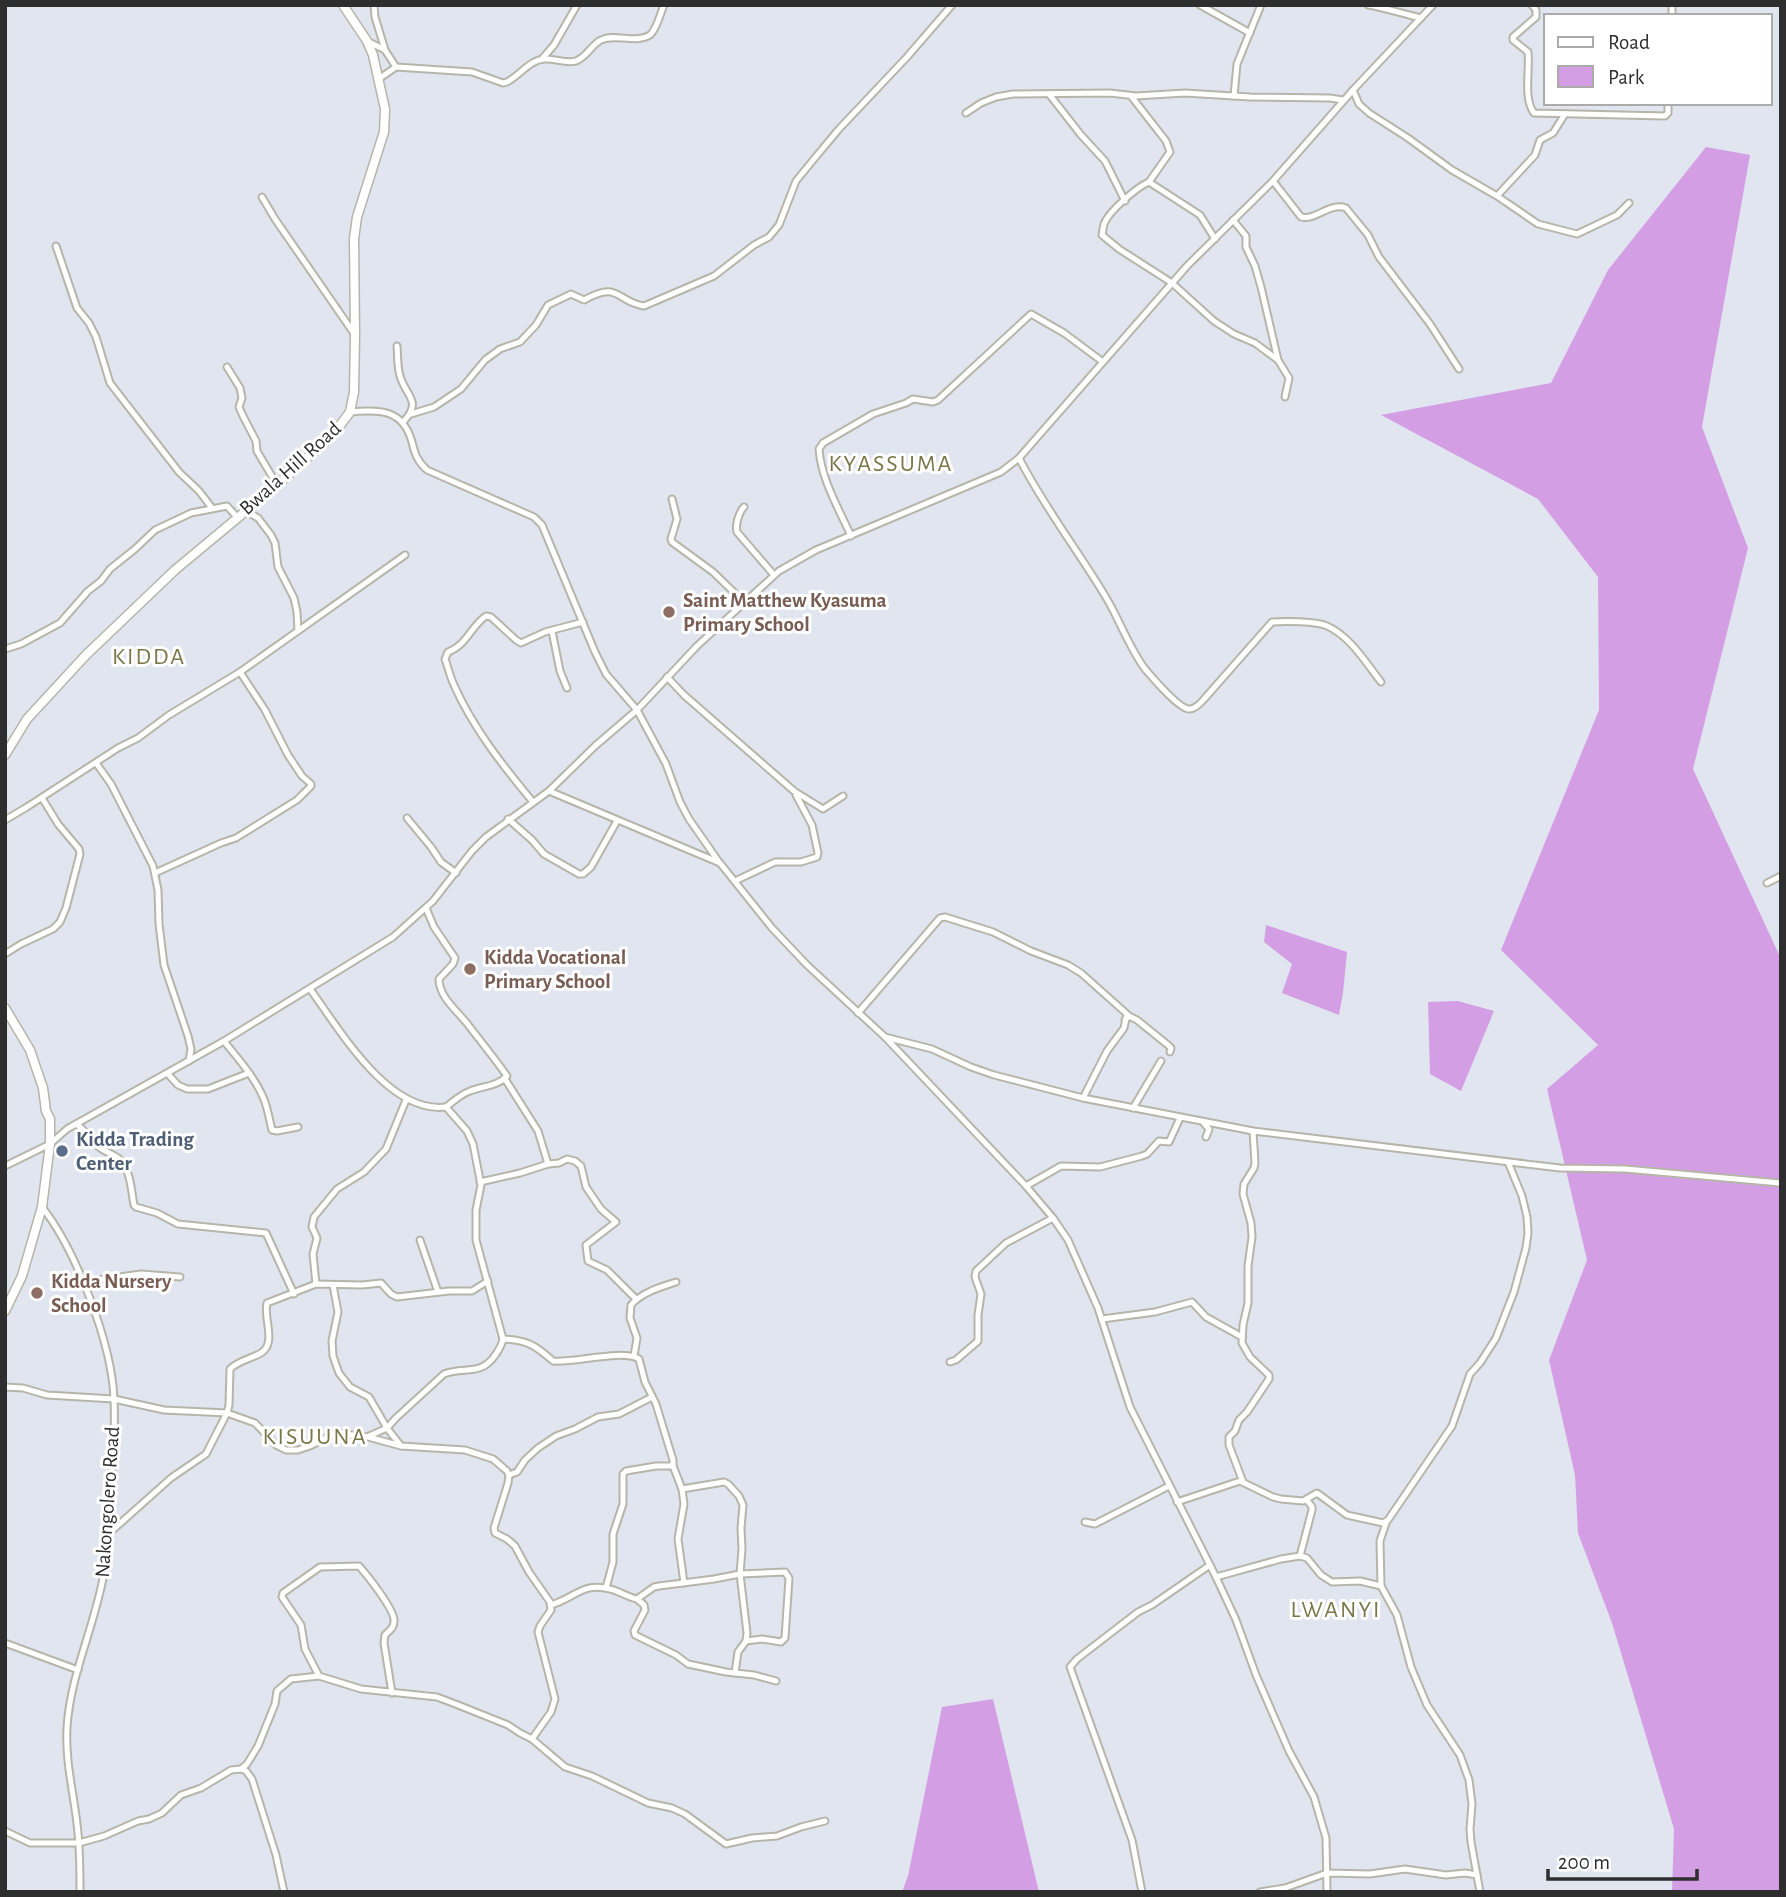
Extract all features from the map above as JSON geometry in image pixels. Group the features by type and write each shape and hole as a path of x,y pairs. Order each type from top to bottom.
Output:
{"street":[{"path":"342,5 367,41 373,55 385,109 384,132 357,218 354,239 354,392 350,412"},
{"path":"374,5 385,50 396,67"},
{"path":"542,59 554,45 577,5"},
{"path":"380,78 396,67 472,72 503,83 508,82 537,60 575,61 585,56 600,40 647,36 653,31 664,5"},
{"path":"939,5 950,7"},
{"path":"1200,5 1250,33"},
{"path":"1234,96 1237,65 1261,5"},
{"path":"1368,5 1421,18"},
{"path":"5,1166 50,1144 76,1124 224,1041 393,937 426,908 486,837 549,791 637,710 667,677 774,575 816,550 1001,472 1019,458 1172,283 1273,181 1343,100 1433,5"},
{"path":"1532,5 1536,10 1536,17 1513,37 1513,40 1528,52 1531,111 1537,114 1665,116 1668,113 1668,105"},
{"path":"950,7 839,129 796,181 779,225 769,237 754,245 714,276 644,306 607,291 584,300 571,294 548,305 536,325 520,342 500,349 485,360 461,389 434,407 411,414 403,422 408,429 416,459 427,470 534,517 542,525 606,674 637,710 662,756 689,819 720,863 772,928 807,965 885,1037 1026,1186 1068,1240 1102,1319 1130,1407 1216,1577 1289,1751 1314,1797 1326,1838 1327,1892"},
{"path":"367,41 385,50"},
{"path":"1353,90 1362,108 1452,170 1538,224 1577,234 1617,215 1629,203"},
{"path":"966,113 981,103 1013,94 1110,93 1132,96 1185,93 1343,100"},
{"path":"1049,94 1105,161 1125,201"},
{"path":"1132,96 1167,141 1170,152 1149,182 1137,188 1110,215 1102,235 1172,283 1214,321 1255,343 1278,360"},
{"path":"1497,196 1531,159 1540,140 1553,133 1565,114"},
{"path":"1273,181 1305,219 1327,208 1346,208 1368,234 1379,257 1430,324 1459,369"},
{"path":"1149,182 1200,215 1215,239"},
{"path":"262,197 355,335"},
{"path":"1233,220 1246,236 1246,247 1261,286 1278,360 1289,378 1285,397"},
{"path":"56,246 77,308 96,337 110,383 179,472 212,508"},
{"path":"850,536 827,482 819,455 818,449 823,443 864,418 913,399 938,400 1031,314 1064,333 1103,362"},
{"path":"397,346 398,372 413,404 411,414"},
{"path":"227,367 240,388 242,398 239,407 256,441 257,451 277,485"},
{"name":"Bwala Hill Road","path":"5,755 27,719 86,655 175,570 326,441 350,412 382,411 403,422"},
{"path":"1019,458 1103,593 1144,667 1162,688 1184,706 1194,708 1206,698 1268,625 1276,622 1318,623 1328,626 1356,651 1381,682"},
{"path":"672,499 677,519 672,542 713,572 744,602"},
{"path":"5,649 21,644 60,623 88,590 155,530 191,513 212,508 229,507 236,517"},
{"path":"744,508 735,529 774,575"},
{"path":"244,511 258,517 271,535 278,567 294,598 298,631"},
{"path":"5,820 240,672 405,555"},
{"path":"533,802 500,762 472,718 453,684 445,659 448,652 457,649 486,616 491,617 521,642 583,622"},
{"path":"552,631 560,671 567,688"},
{"path":"155,873 236,838 297,800 311,784 288,755 265,710 240,672"},
{"path":"667,677 794,791 823,809 843,796"},
{"path":"96,763 111,784 155,873 164,965 188,1036 190,1061"},
{"path":"549,791 720,863"},
{"path":"735,881 775,862 801,862 817,857 812,825 794,791"},
{"path":"5,954 53,929 60,922 80,854 42,798"},
{"path":"407,818 441,863 456,873"},
{"path":"509,820 544,854 579,874 591,867 617,821"},
{"path":"1767,883 1781,876"},
{"path":"426,908 434,927 455,958 439,979 440,987 507,1076 505,1079 538,1131 548,1164"},
{"path":"858,1013 940,918 945,917 993,932 1076,969 1125,1010 1127,1014 1124,1028 1107,1051 1083,1098"},
{"path":"310,989 362,1060 406,1100 437,1108 446,1107 469,1091 505,1079"},
{"path":"5,1007 30,1050 50,1119 50,1144 42,1207 22,1276 5,1311"},
{"path":"1125,1020 1129,1016 1137,1020 1168,1045 1170,1052"},
{"path":"885,1037 932,1049 994,1075 1083,1098 1253,1131 1560,1168 1625,1169 1781,1183"},
{"path":"224,1041 249,1073 263,1097 272,1130 298,1127"},
{"path":"1133,1108 1161,1061"},
{"path":"167,1073 178,1085 187,1089 208,1089 249,1073"},
{"path":"316,1284 313,1254 317,1238 312,1222 337,1189 364,1172 386,1149 406,1100"},
{"path":"368,1437 387,1428 444,1374 486,1366 503,1344 477,1240 475,1210 480,1182 473,1144 460,1120 446,1107"},
{"path":"1026,1186 1060,1166 1100,1167 1147,1154 1158,1141 1169,1142 1180,1118"},
{"path":"1203,1122 1209,1129 1206,1137"},
{"path":"76,1124 99,1147 119,1159 128,1172 136,1207 157,1213 178,1224 266,1233 294,1294"},
{"path":"1243,1482 1229,1446 1229,1437 1269,1379 1267,1371 1245,1350 1242,1337 1248,1303 1248,1266 1252,1237 1243,1194 1244,1184 1255,1163 1253,1131"},
{"path":"480,1182 520,1174 567,1159 575,1161 581,1166 586,1187 601,1209 615,1222 586,1245 588,1261 607,1270 636,1299"},
{"path":"1480,1892 1471,1842 1472,1804 1468,1780 1460,1755 1427,1704 1411,1667 1397,1615 1381,1586 1380,1541 1386,1523 1452,1426 1470,1374 1496,1338 1514,1292 1527,1248 1528,1233 1522,1196 1508,1162"},
{"name":"Nakongolero Road","path":"42,1207 64,1240 83,1282 107,1351 114,1399 110,1507 104,1572 72,1694 67,1728 70,1783 79,1843 80,1892"},
{"path":"950,1362 978,1341 981,1294 974,1274 976,1271 1006,1243 1053,1218"},
{"path":"420,1240 438,1292"},
{"path":"83,1282 141,1275 180,1277"},
{"path":"106,1536 150,1495 206,1454 227,1413 230,1369 262,1352 268,1343 265,1309 267,1303 316,1284 381,1283 397,1297 438,1292 472,1292 488,1281"},
{"path":"634,1356 637,1338 631,1322 631,1305 636,1299 662,1286 677,1282"},
{"path":"333,1285 338,1311 332,1341 339,1373 350,1387 369,1397 401,1446"},
{"path":"1102,1319 1155,1312 1192,1302 1206,1317 1242,1337"},
{"path":"503,1339 514,1339 538,1347 552,1361 634,1356 639,1359 645,1382 662,1421 673,1466 682,1489 684,1504 678,1539 684,1583"},
{"path":"5,1387 23,1388 47,1395 114,1399 164,1410 227,1413 255,1423 276,1445 286,1450 310,1446 336,1433 368,1437 401,1446 465,1450 493,1459 509,1475 494,1528 499,1536 515,1546 551,1605 551,1610 538,1632 555,1699 551,1712 532,1740"},
{"path":"509,1475 517,1472 538,1448 556,1436 598,1417 619,1414 652,1397"},
{"path":"606,1588 613,1562 613,1534 623,1504 622,1474 656,1466 673,1466"},
{"path":"682,1489 724,1482 739,1496 743,1505 740,1574 746,1641 738,1652 736,1673"},
{"path":"1177,1502 1243,1482 1273,1497 1300,1501 1317,1493 1347,1515 1386,1523"},
{"path":"1085,1522 1095,1524 1169,1486"},
{"path":"1300,1556 1312,1510 1307,1500"},
{"path":"1216,1577 1300,1556 1307,1558 1321,1576 1332,1582 1360,1581 1381,1586"},
{"path":"319,1676 305,1649 301,1625 288,1608 282,1597 283,1593 320,1567 356,1565 394,1615 392,1629 385,1635 391,1693"},
{"path":"1142,1892 1132,1840 1070,1667 1138,1612 1210,1565"},
{"path":"637,1599 654,1587 740,1574 785,1573 789,1578 785,1638 781,1642 762,1639 746,1641"},
{"path":"551,1605 564,1601 584,1588 606,1588 637,1599 644,1605 645,1611 634,1631 635,1635 676,1655 688,1664 776,1681"},
{"path":"5,1643 78,1670"},
{"path":"241,1769 258,1746 275,1704 277,1691 291,1679 319,1676 360,1689 437,1697 508,1726 532,1740 565,1767 592,1776 640,1799 685,1814 726,1844 777,1836 825,1821"},
{"path":"5,1831 30,1843 79,1843 149,1819 162,1813 181,1795 201,1788 231,1770 241,1769 252,1779 276,1855 284,1892"},
{"path":"1260,1892 1285,1888 1328,1873 1370,1874 1405,1869 1446,1875 1477,1875"}],"green space":[{"path":"1706,147 1750,155 1702,427 1748,548 1693,769 1781,959 1781,1892 1672,1892 1674,1829 1612,1623 1578,1533 1575,1475 1549,1360 1587,1260 1547,1089 1598,1045 1501,950 1599,710 1598,577 1538,499 1381,415 1551,383 1608,270"},
{"path":"1266,925 1347,952 1339,1015 1282,993 1292,964 1264,942"},
{"path":"1458,1001 1494,1011 1461,1091 1430,1074 1428,1002"},
{"path":"993,1699 1039,1892 902,1892 908,1876 942,1707"}],"place":[{"name":"Saint Matthew Kyasuma Primary School","path":"669,612"},
{"name":"Kidda Vocational Primary School","path":"470,969"},
{"name":"Kidda Trading Center","path":"62,1151"},
{"name":"Kidda Nursery School","path":"37,1293"}],"district":[{"name":"KYASSUMA","path":"891,463"},
{"name":"KIDDA","path":"149,656"},
{"name":"KISUUNA","path":"315,1436"},
{"name":"LWANYI","path":"1336,1609"}]}
